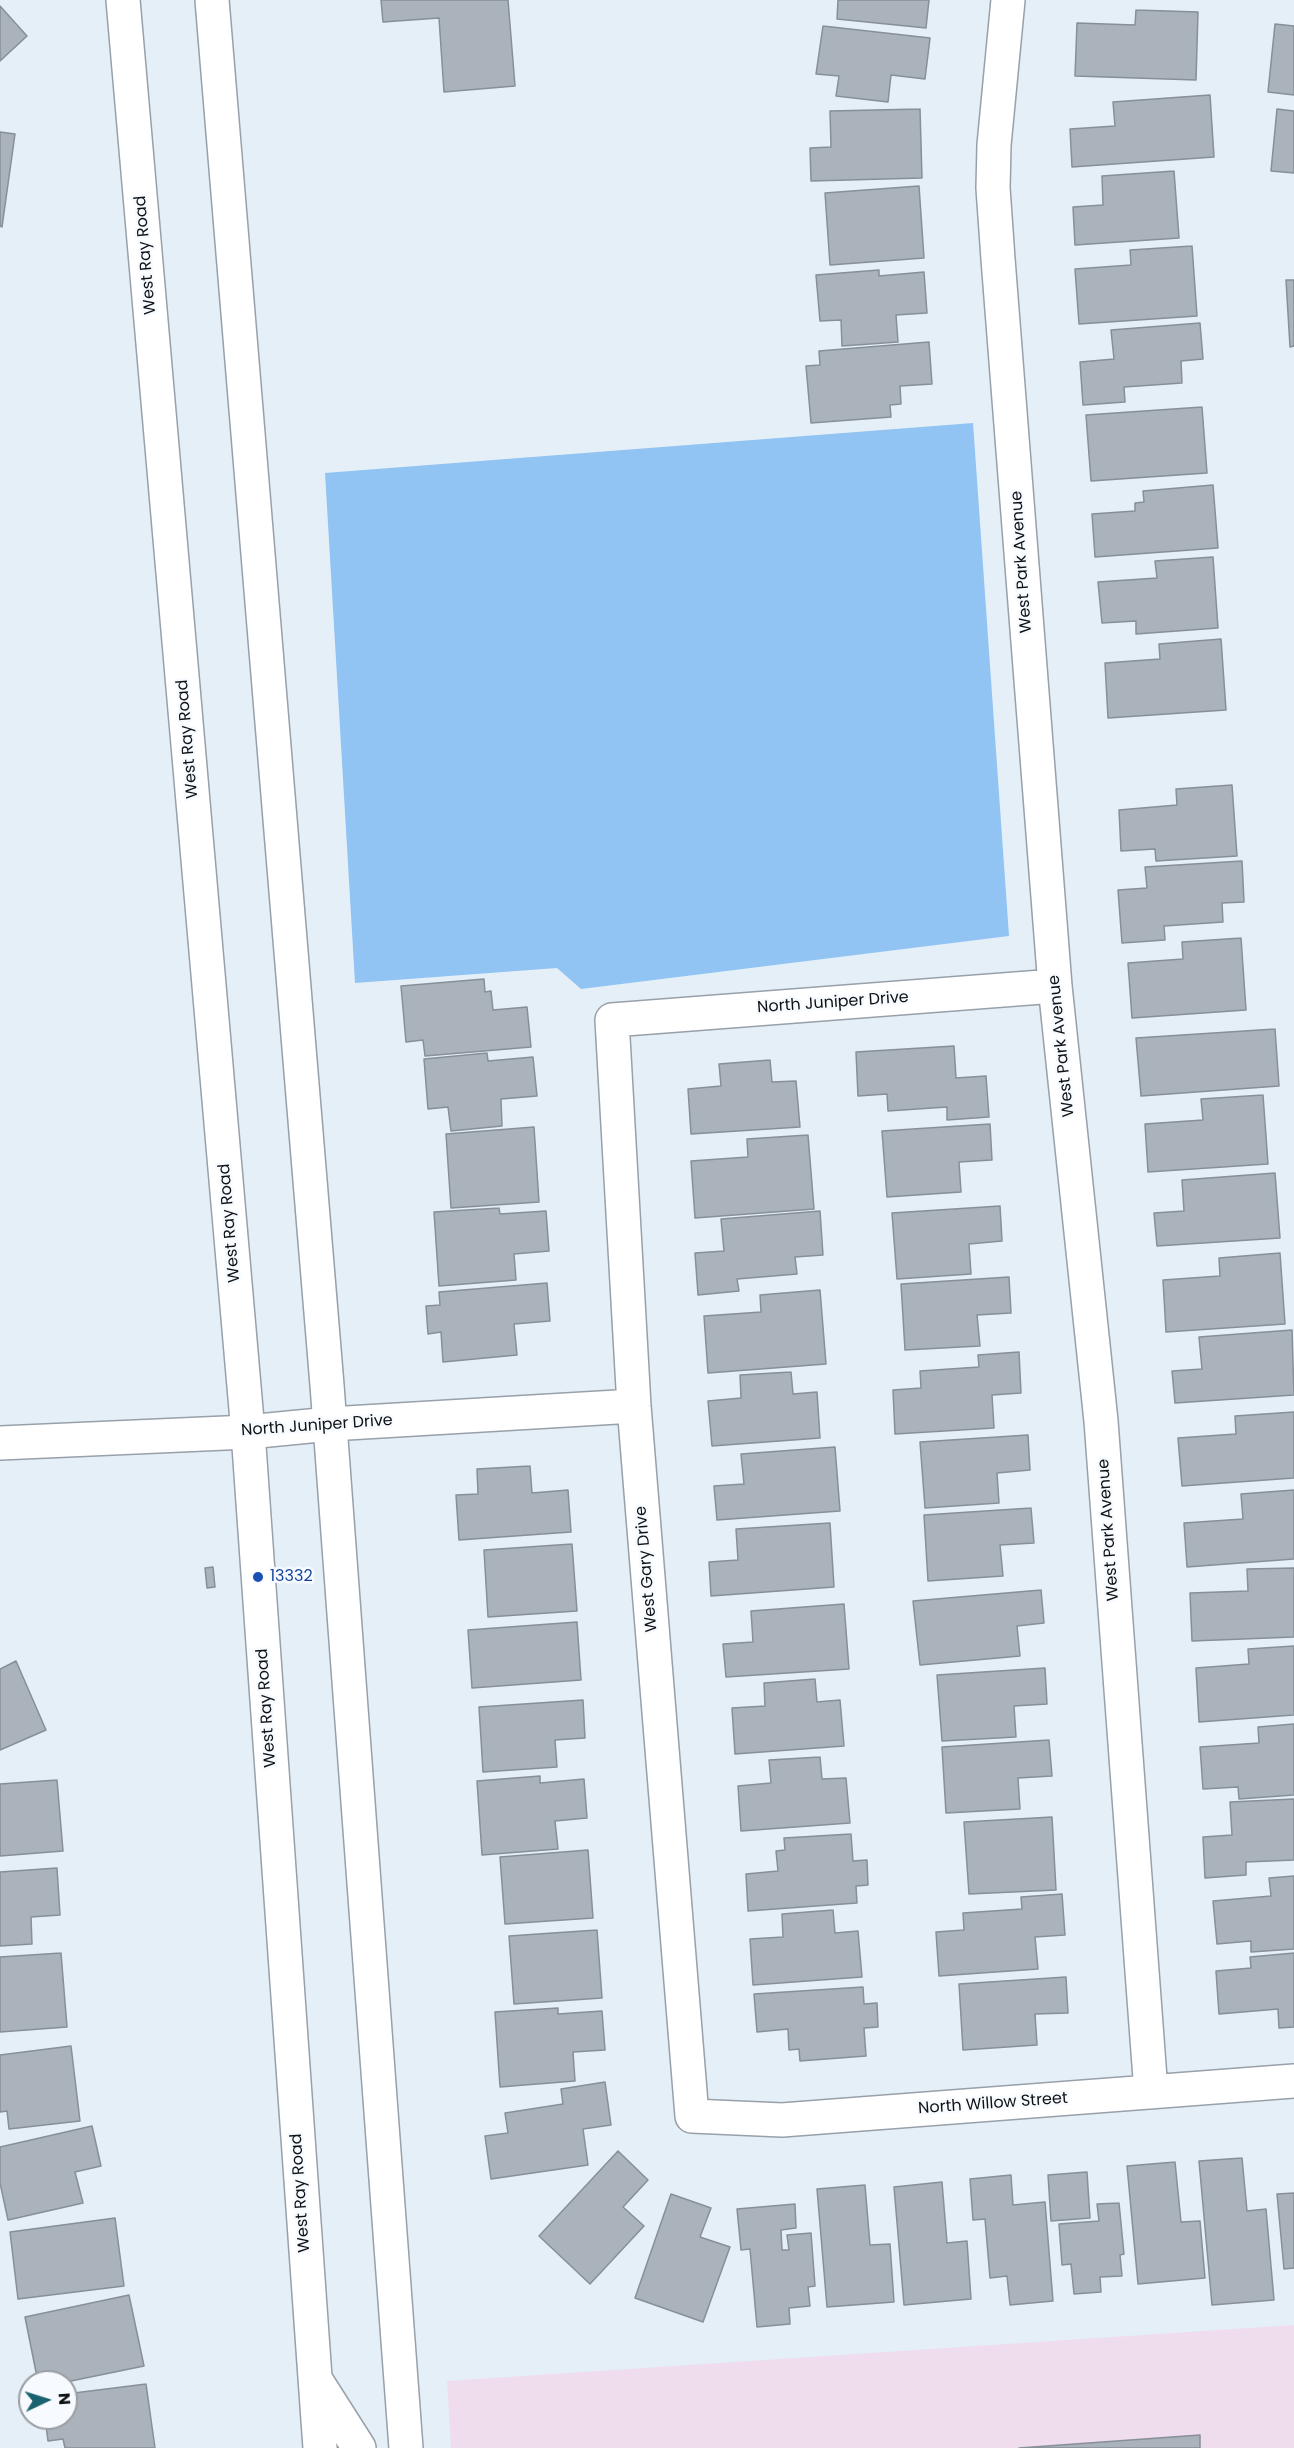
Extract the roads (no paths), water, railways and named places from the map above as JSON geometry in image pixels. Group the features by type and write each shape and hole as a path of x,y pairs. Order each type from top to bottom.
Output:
{"main road":[{"name":"West Ray Road","path":"123,0 248,1432 320,2448"},
{"path":"213,0 330,1424 406,2448"},
{"name":"West Park Avenue","path":"1008,0 994,145 993,188 1055,987 1101,1421 1151,2092"},
{"name":"North Juniper Drive","path":"612,1020 1055,987"},
{"name":"West Gary Drive","path":"612,1020 634,1406 692,2116"},
{"name":"North Juniper Drive","path":"0,1443 248,1432 330,1424 634,1406"},
{"name":"North Willow Street","path":"692,2116 782,2120 1294,2081"},
{"path":"314,2378 359,2448"}],"place":[{"name":"13332","path":"258,1577"}]}
